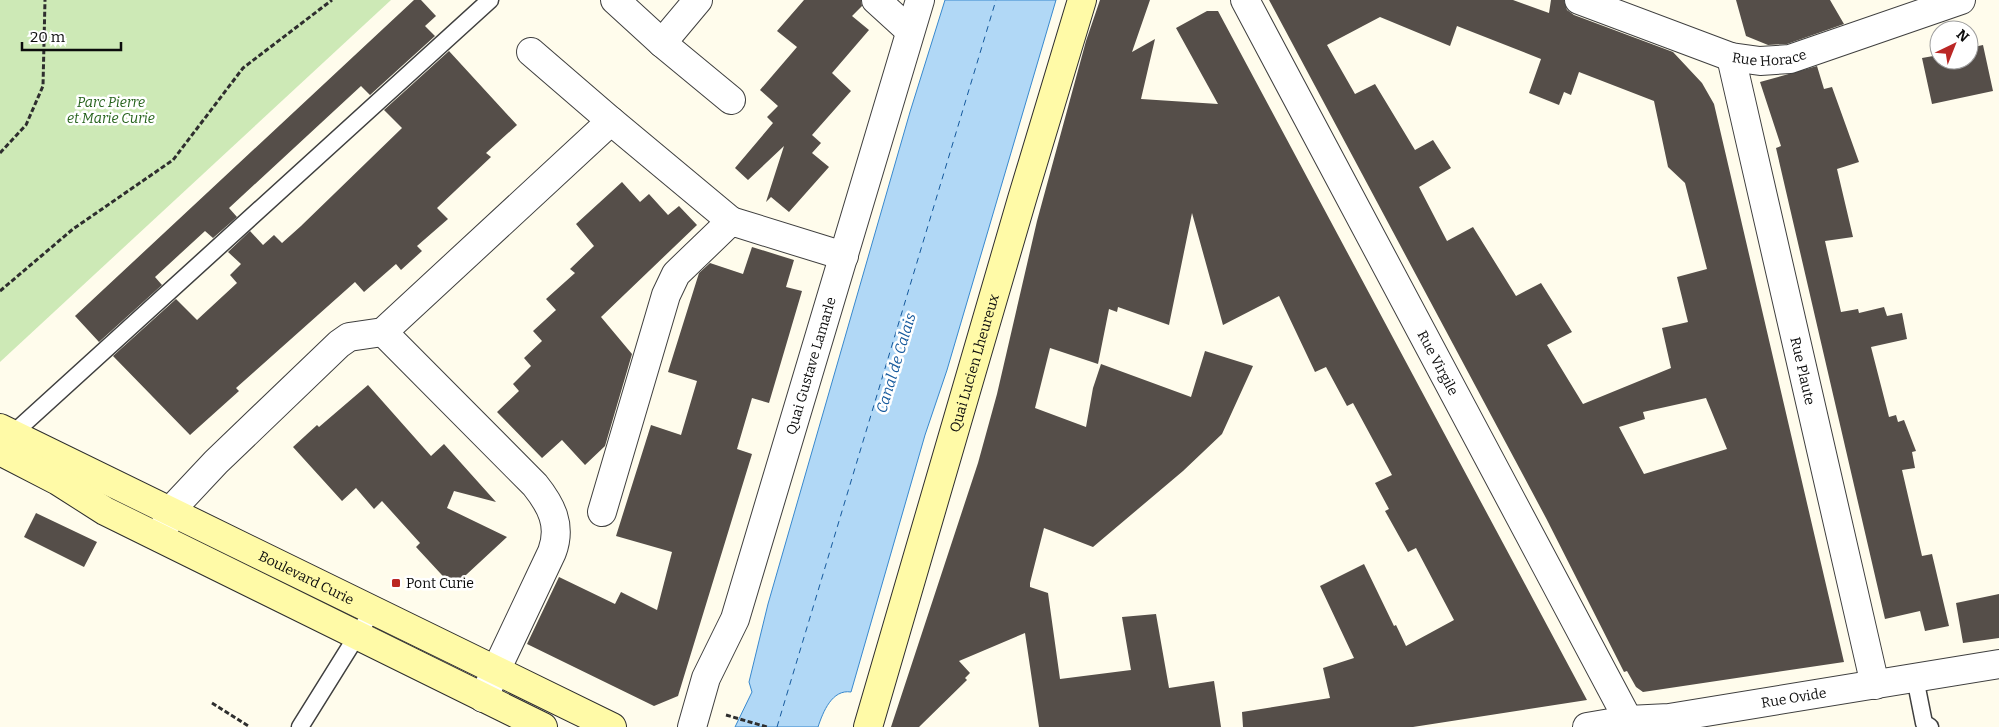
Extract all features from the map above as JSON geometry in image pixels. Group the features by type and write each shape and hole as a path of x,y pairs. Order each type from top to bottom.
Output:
{"street":[{"path":"615,0 662,43 730,100"},
{"path":"662,43 698,0"},
{"path":"876,0 910,31"},
{"name":"Quai Gustave Lamarle","path":"692,727 706,678 736,619 920,0"},
{"name":"Quai Lucien Lheureux","path":"868,727 1082,0"},
{"name":"Rue Virgile","path":"1245,0 1630,724"},
{"name":"Rue Horace","path":"1579,0 1731,57 1760,61 1790,59 1961,0"},
{"path":"531,52 731,221 844,256"},
{"name":"Rue Plaute","path":"1731,57 1875,685"},
{"path":"161,538 170,511 216,462 339,344 349,337 383,332 611,121"},
{"path":"602,512 670,284 676,274 731,221"},
{"path":"383,332 535,485 552,510 556,522 555,543 483,698"},
{"name":"Boulevard Curie","path":"3,440 170,511 612,727"},
{"path":"3,440 58,481 106,511 543,727"},
{"name":"Rue Ovide","path":"1587,727 1630,724 1999,664"}],"lane":[{"path":"3,440 490,0"},
{"path":"300,727 373,610"},
{"path":"1915,678 1926,726"}],"path":[{"path":"0,153 26,125 43,86 45,0"},
{"path":"0,291 73,229 173,160 243,68 332,0"},
{"path":"212,703 250,727"},
{"path":"725,714 768,727"}],"green space":[{"name":"Parc Pierre et Marie Curie","path":"0,0 391,0 0,362"}],"water":[{"name":"Canal de Calais","path":"945,0 1056,0 947,370 925,435 851,692 839,694 829,703 818,727 735,727 752,692 749,682 768,604 910,112"}],"building":[{"path":"414,0 421,0 436,16 425,26 435,36 370,95 361,86 229,208 237,217 213,238 205,231 155,277 162,285 99,342 75,316"},
{"path":"804,0 861,0 862,6 852,16 869,30 832,73 851,91 812,135 821,143 812,153 829,167 789,212 771,197 766,202 784,146 748,180 735,168 773,123 767,117 778,106 760,90 797,47 777,31"},
{"path":"1100,0 1150,0 1132,52 1155,39 1141,99 1218,104 1176,28 1207,11 1218,11 1587,700 1413,727 1243,727 1242,712 1330,698 1323,668 1354,658 1320,586 1364,564 1394,626 1396,625 1406,646 1454,620 1416,548 1408,552 1385,511 1389,509 1375,483 1392,475 1353,403 1347,406 1326,367 1315,372 1279,296 1223,325 1192,213 1169,325 1118,307 1117,312 1109,309 1098,364 1050,348 1035,408 1086,427 1093,388 1101,364 1191,397 1205,351 1253,366 1222,434 1183,471 1093,547 1044,528 1030,587 1048,593 1060,679 1131,670 1122,617 1156,614 1169,688 1214,681 1221,727 1039,727 1025,633 959,661 970,673 965,678 967,680 919,727 891,727 978,463 997,394 1037,221 1086,41"},
{"path":"1269,0 1513,0 1549,13 1551,0 1564,0 1567,10 1574,15 1673,52 1702,83 1714,104 1844,662 1643,692 1636,687 1627,671 1624,672 1546,518","holes":["1380,17 1450,46 1457,26 1541,59 1529,93 1559,105 1564,92 1571,95 1579,72 1654,101 1668,167 1685,183 1707,269 1677,277 1688,322 1662,328 1671,368 1583,404 1547,345 1572,332 1541,283 1516,296 1473,227 1447,241 1419,187 1451,168 1433,140 1415,150 1375,84 1355,94 1327,45","1706,398 1727,449 1644,474 1619,427 1645,419 1643,412"]},
{"path":"1736,0 1830,0 1844,24 1787,44 1768,45 1746,36"},
{"path":"1983,45 1993,91 1932,104 1922,58 1929,57 1929,70 1979,70 1979,46"},
{"path":"449,51 517,125 486,153 491,157 437,208 448,219 417,246 422,251 401,270 396,264 364,292 355,282 236,388 239,391 190,435 113,356 176,299 197,320 237,283 230,275 241,264 228,252 250,231 263,245 274,235 282,243 301,226 402,128 384,110"},
{"path":"1817,66 1824,89 1832,87 1859,162 1837,169 1853,237 1825,241 1841,312 1858,309 1859,313 1884,307 1887,316 1902,313 1907,339 1871,347 1889,417 1896,415 1898,422 1904,420 1916,451 1912,452 1915,468 1902,470 1922,556 1932,554 1949,626 1925,631 1920,611 1885,619 1776,148 1781,146 1760,82"},
{"path":"622,182 640,202 649,194 668,215 679,206 697,225 601,317 632,354 605,446 585,465 562,440 542,458 497,412 519,391 513,384 531,366 524,358 542,341 533,331 556,310 546,299 575,273 570,269 594,246 576,224"},
{"path":"752,247 794,260 786,287 802,291 769,403 752,398 737,449 752,454 678,696 654,706 527,644 559,577 615,604 621,592 657,610 672,552 616,536 651,425 681,435 697,381 668,372 699,273 710,263 743,274"},
{"path":"368,385 431,456 444,444 496,502 454,491 447,508 507,537 453,587 416,547 420,543 382,501 374,509 356,488 342,501 293,447 317,425 319,427"},
{"path":"36,513 97,542 84,567 24,537"},
{"path":"1999,594 1999,638 1963,643 1956,603"}],"ferry route":[{"path":"777,727 996,0"}],"place":[{"name":"Pont Curie","path":"396,583"}]}
